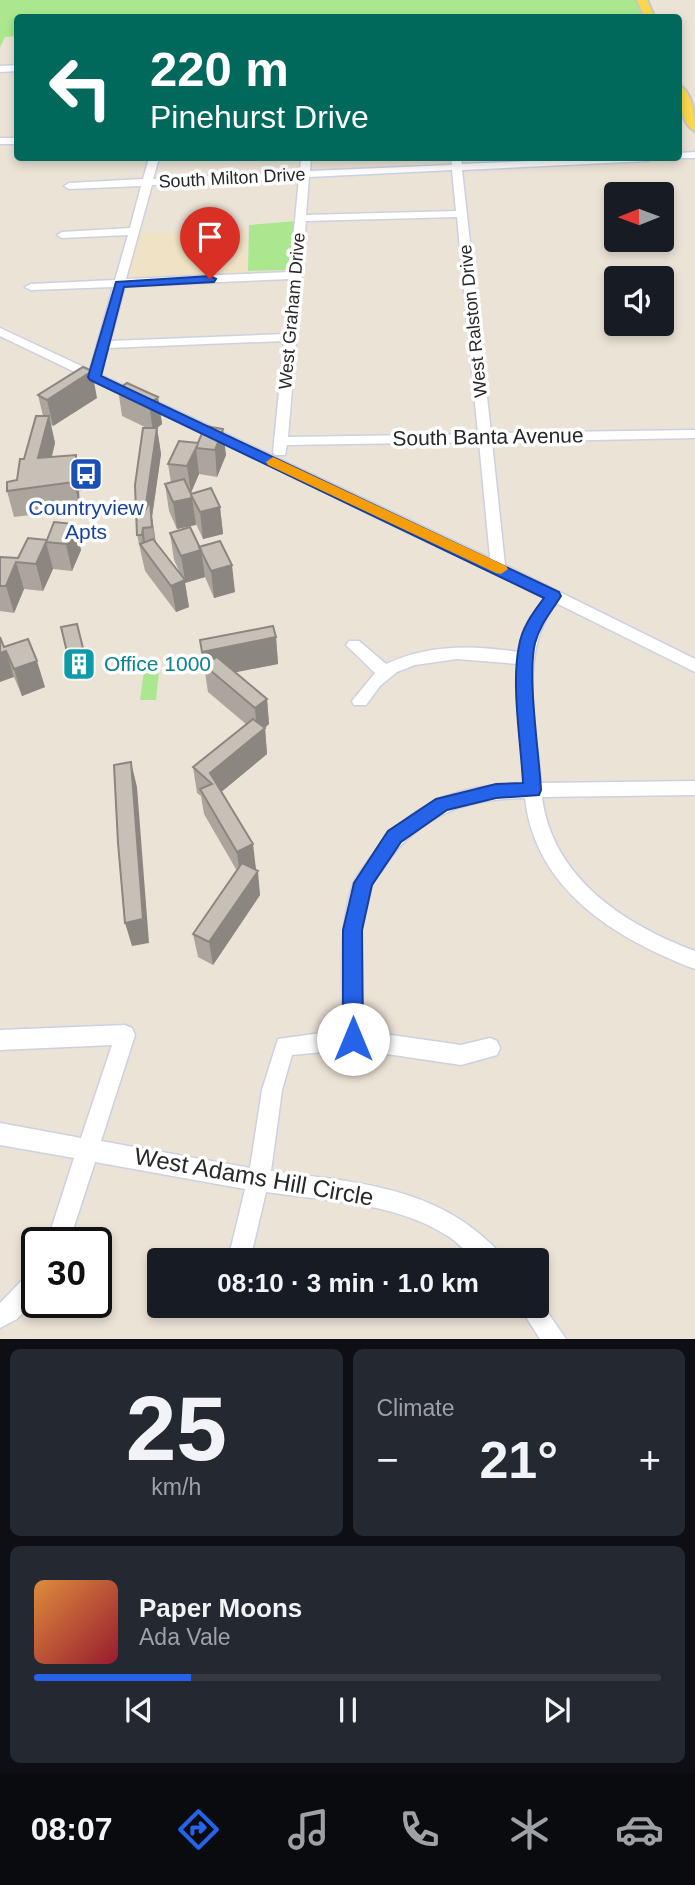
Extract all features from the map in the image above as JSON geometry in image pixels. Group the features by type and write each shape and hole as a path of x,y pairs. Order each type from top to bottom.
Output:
{"main road":[{"path":"687,112 695,128"}],"street":[{"path":"94,377 152,161"},
{"name":"West Graham Drive","path":"279,464 306,161"},
{"name":"South Milton Drive","path":"69,186 505,161"},
{"name":"West Ralston Drive","path":"457,162 498,568"},
{"path":"300,218 462,214"},
{"path":"62,235 134,231"},
{"path":"31,287 295,275"},
{"path":"0,332 498,568 695,666"},
{"path":"103,345 290,337"},
{"name":"South Banta Avenue","path":"281,441 695,434"},
{"path":"554,596 534,622 526,646 537,820 548,847 575,887 601,911 629,931 659,947 695,960"},
{"path":"354,645 385,673"},
{"path":"360,701 367,688 385,673 415,659 452,651 479,651 526,659"},
{"path":"353,1039 353,930 363,883 395,837 442,804 496,791 695,788"},
{"path":"0,1040 125,1035 63,1227"},
{"path":"242,1248 258,1180 263,1129 275,1072 285,1046 353,1039 461,1055 490,1048"},
{"name":"West Adams Hill Circle","path":"0,1134 258,1180 363,1195 418,1208 456,1228 478,1248"},
{"path":"0,1316 21,1298"},
{"path":"539,1318 554,1339"}],"shaded area":[{"path":"246,228 247,274 124,281 136,234"}],"green space":[{"path":"0,0 643,0 650,14 14,14 14,36 5,37 0,47"},
{"path":"296,221 290,270 248,271 249,225"},
{"path":"159,670 156,700 140,700 144,671"}],"building":[{"path":"83,367 92,371 47,400 38,395"},
{"path":"127,383 158,397 149,404 118,389"},
{"path":"36,416 49,416 38,458 76,455 76,464 73,464 74,482 7,491 7,482 17,480 20,459 24,459"},
{"path":"205,426 223,429 215,450 196,448 187,466 168,464 179,441 198,443"},
{"path":"143,428 157,428 145,511 150,501 152,527 143,528 142,535 137,535 135,485"},
{"path":"184,479 191,494 211,488 220,507 200,512 191,495 192,498 173,502 165,484"},
{"path":"54,522 74,524 66,544 46,542 36,564 16,562 6,586 0,586 0,557 18,558 28,538 47,540"},
{"path":"190,527 201,550 181,556 170,533"},
{"path":"153,539 185,580 171,586 140,544"},
{"path":"220,541 232,565 211,571 199,547"},
{"path":"77,624 83,648 67,652 61,627"},
{"path":"273,626 276,637 202,652 200,640"},
{"path":"0,637 4,647 28,639 37,661 14,669 6,651 0,653"},
{"path":"217,657 267,699 255,708 204,665"},
{"path":"253,719 265,728 210,773 253,844 237,852 200,789 212,784 193,767"},
{"path":"131,762 143,919 125,923 114,765"},
{"path":"242,863 258,871 209,942 193,934"}],"slow traffic":[{"path":"273,462 501,569"}],"place":[{"name":"Countryview Apts","path":"86,474"},
{"name":"Office 1000","path":"79,664"}],"route":[{"path":"210,279 120,284 94,377 554,596 534,622 526,646 533,790 496,791 442,804 395,837 363,883 353,930 353,1039"}]}
